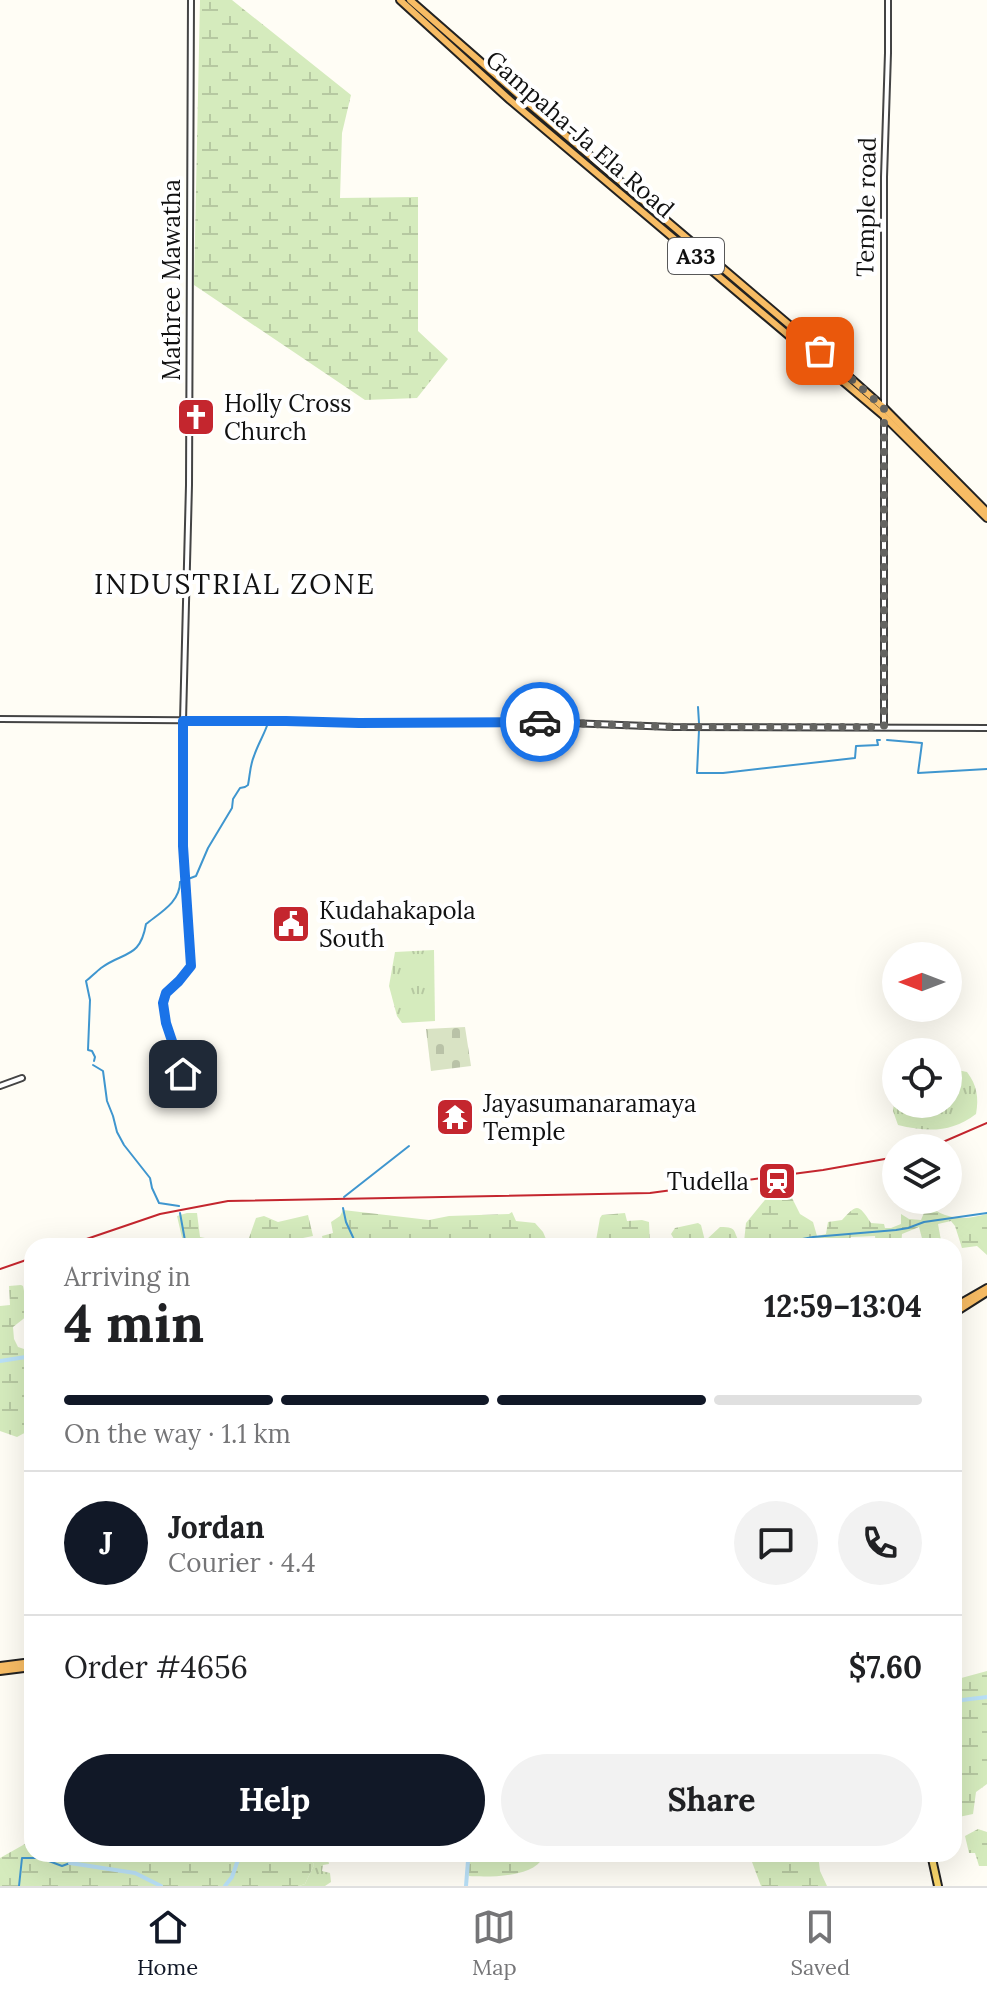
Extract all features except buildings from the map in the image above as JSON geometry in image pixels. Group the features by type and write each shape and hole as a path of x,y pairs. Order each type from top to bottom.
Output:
{"highway":[{"name":"Gampaha-Ja Ela Road","path":"400,0 510,100 884,412 987,518"},
{"name":"Gampaha-Ja Ela Road","path":"410,0 820,351 987,512"},
{"path":"962,1305 987,1290"},
{"path":"0,1669 24,1665"}],"main road":[{"path":"933,1862 938,1886"}],"street":[{"name":"Mathree Mawatha","path":"183,1074 166,1023 163,1003 166,993 191,966 183,846 183,721 189,485 191,0"},
{"name":"Temple road","path":"884,727 884,177 888,0"},
{"path":"0,719 987,728"},
{"path":"0,1086 22,1078"}],"green space":[{"path":"200,0 232,0 351,95 342,133 340,198 418,197 418,331 448,359 417,398 365,400 194,285"},
{"path":"434,950 435,1021 402,1023 389,986 395,952"},
{"path":"465,1027 471,1066 431,1071 426,1029"},
{"path":"962,1071 967,1072 976,1092 976,1114 948,1128 919,1129 898,1125 896,1118 962,1118"},
{"path":"785,1193 792,1198 800,1214 813,1222 817,1236 826,1234 828,1222 842,1220 857,1208 871,1223 884,1224 885,1228 901,1224 901,1214 909,1219 921,1220 924,1214 956,1218 987,1214 987,1255 977,1246 962,1248 962,1238 959,1238 951,1221 938,1224 941,1238 922,1238 919,1227 902,1234 902,1238 744,1238 746,1223 769,1195"},
{"path":"343,1210 429,1220 512,1212 516,1221 535,1223 546,1238 322,1238 333,1233 331,1222"},
{"path":"197,1213 200,1237 205,1238 182,1238 177,1216"},
{"path":"625,1213 627,1221 649,1222 650,1238 596,1238 602,1215"},
{"path":"308,1215 313,1236 249,1238 256,1218 264,1216 278,1222"},
{"path":"698,1223 704,1238 673,1238 671,1234 675,1228"},
{"path":"720,1227 733,1229 738,1238 708,1238"},
{"path":"21,1285 24,1291 24,1318 13,1327 18,1347 24,1349 24,1433 17,1437 0,1431 0,1306 10,1305 9,1286"},
{"path":"987,1671 987,1784 976,1792 973,1814 962,1816 962,1678"},
{"path":"978,1829 987,1832 987,1866 979,1866 975,1853 969,1853 965,1836"},
{"path":"24,1844 24,1862 313,1862 314,1865 305,1884 299,1886 0,1886 0,1858"},
{"path":"313,1862 329,1862 323,1865 322,1871 330,1873 331,1882 325,1886 299,1886 305,1884"},
{"path":"467,1862 540,1862 533,1868 512,1874 469,1876"},
{"path":"752,1862 819,1862 827,1886 761,1886"}],"waterway":[{"path":"698,707 699,723"},
{"path":"188,879 196,876 208,848 232,808 233,799 240,788 248,785 253,759 268,723"},
{"path":"699,730 697,773 723,773 855,758 856,746 878,745 877,740 880,740"},
{"path":"887,740 922,743 918,773 987,769"},
{"path":"94,1061 92,1051 88,1050 90,1000 86,981 101,968 135,949 146,924 173,901 183,881"},
{"path":"93,1065 103,1071 107,1101 117,1132 150,1178 159,1203 179,1206"},
{"path":"344,1197 409,1146"},
{"path":"343,1208 353,1238"},
{"path":"180,1213 185,1238"},
{"path":"808,1238 896,1230 924,1222 987,1213"},
{"path":"0,1361 24,1357"},
{"path":"962,1700 987,1697"},
{"path":"19,1886 24,1858"},
{"path":"52,1862 62,1866 73,1862"},
{"path":"225,1886 237,1862"},
{"path":"466,1886 468,1862"},
{"path":"70,1863 135,1873 161,1886"}],"railway":[{"path":"961,1134 987,1123"},
{"path":"90,1238 160,1214 228,1201 650,1193 882,1159"},
{"path":"0,1269 24,1261"}],"way so far":[{"path":"540,722 673,727 884,727 884,408 820,351"}],"place":[{"name":"Holly Cross Church","path":"196,417"},
{"name":"Kudahakapola South","path":"291,924"},
{"name":"Jayasumanaramaya Temple","path":"455,1117"},
{"name":"Tudella","path":"777,1181"}],"district":[{"name":"INDUSTRIAL ZONE","path":"235,584"}],"route":[{"path":"183,1074 166,1023 163,1003 166,993 191,966 183,846 183,721 540,722"}]}
